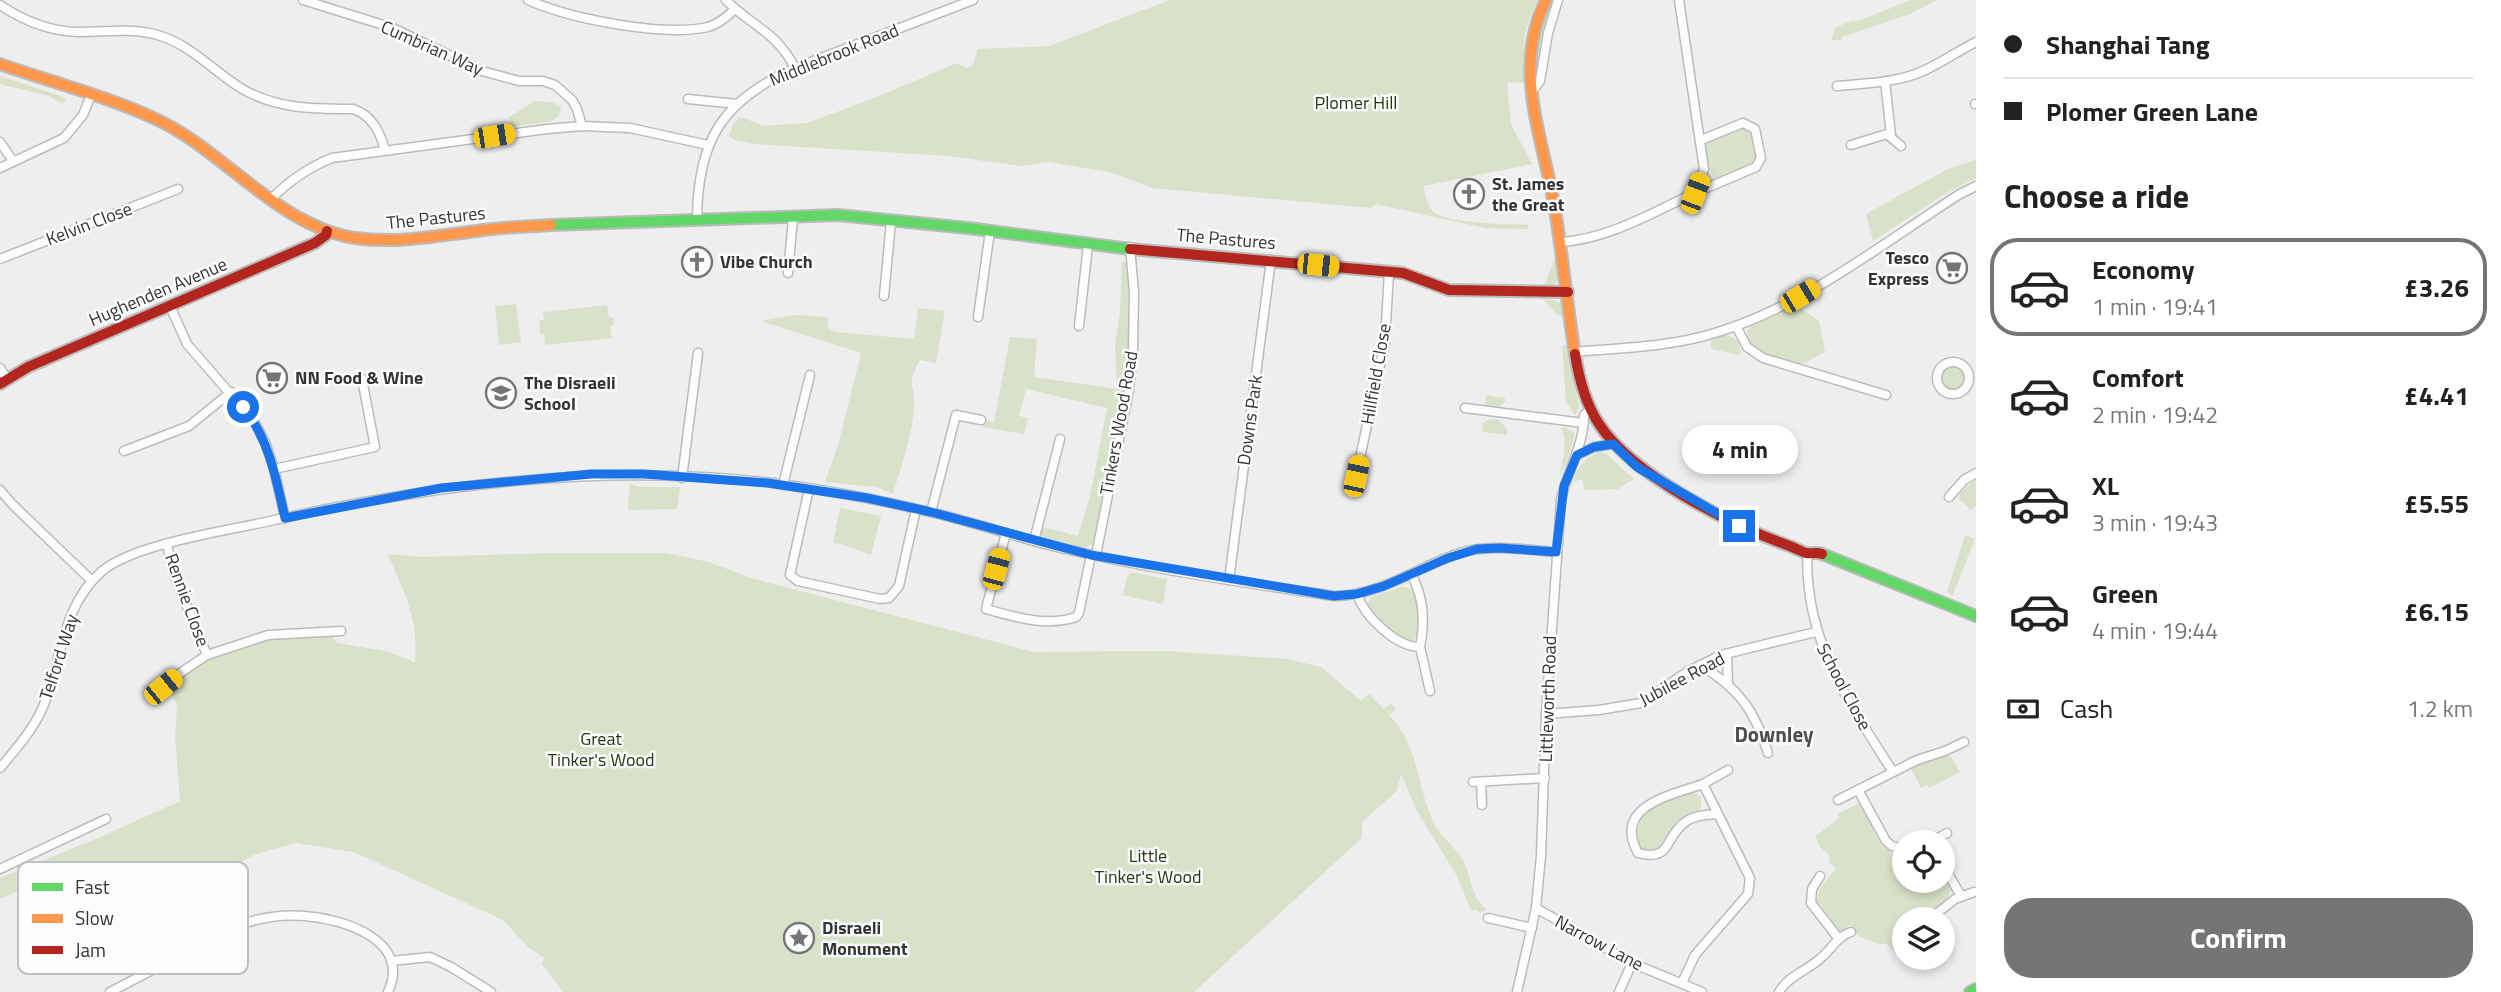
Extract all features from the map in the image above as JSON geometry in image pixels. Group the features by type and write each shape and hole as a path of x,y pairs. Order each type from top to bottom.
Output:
{"street":[{"name":"Cumbrian Way","path":"303,0 393,28 482,71 519,81 542,81 555,85 572,100 582,126"},
{"path":"528,0 583,16 648,27 687,29 709,27 735,9"},
{"path":"726,0 769,33 784,49 795,68"},
{"name":"Middlebrook Road","path":"697,218 700,173 708,145 737,104 772,78 973,0"},
{"path":"1546,0 1531,43 1531,93 1552,190 1581,387 1601,429 1637,467 1739,526 1808,554 1817,552 1829,556 1976,615"},
{"path":"1531,93 1540,81 1548,33 1558,0"},
{"path":"1679,0 1704,169 1695,193"},
{"path":"0,5 27,20 54,30 134,30 165,37 195,52 241,88 276,103 304,108 360,111 374,124 385,150"},
{"path":"1837,86 1885,81 1924,71 1976,42"},
{"name":"The Pastures","path":"0,64 136,111 192,139 288,212 327,231 353,238 392,242 481,230 577,223 838,215 990,231 1087,245 1403,273 1450,290 1568,292"},
{"path":"1885,81 1891,135 1901,146"},
{"path":"0,168 64,138 83,115 91,95"},
{"path":"688,99 737,104"},
{"path":"1560,242 1581,241 1614,229 1756,167 1761,159 1755,129 1743,123 1700,140"},
{"path":"271,200 294,178 316,164 332,158 385,150 582,126 631,128 708,145"},
{"path":"1851,145 1891,135"},
{"path":"0,142 13,161"},
{"path":"1574,352 1674,343 1736,326 1800,296 1976,186"},
{"name":"Kelvin Close","path":"0,259 178,189"},
{"path":"788,274 793,218"},
{"path":"884,296 891,222"},
{"name":"Hughenden Avenue","path":"3,381 64,351 315,243 326,235 327,231"},
{"path":"978,317 990,231"},
{"path":"1079,326 1087,245"},
{"name":"Tinkers Wood Road","path":"1006,533 986,609 1018,618 1043,621 1076,617 1093,555 1129,390 1133,351 1130,247"},
{"name":"Downs Park","path":"1229,580 1271,260"},
{"name":"Hillfield Close","path":"1356,476 1385,342 1389,272"},
{"path":"170,306 187,344 254,421 274,469 285,518"},
{"path":"1736,326 1747,347 1763,358 1886,395"},
{"path":"682,478 698,353"},
{"path":"1947,363 1961,364 1972,373 1966,389 1957,394 1945,392 1937,381 1939,371 1947,363"},
{"path":"0,368 3,381"},
{"path":"783,485 810,375"},
{"path":"274,469 375,447 362,379"},
{"path":"124,452 189,426 231,392"},
{"path":"1465,408 1584,423"},
{"name":"Littleworth Road","path":"1517,992 1536,908 1556,552 1562,493 1577,455 1584,415 1590,410"},
{"path":"931,512 956,415 981,420"},
{"path":"1034,541 1060,439"},
{"path":"1577,455 1594,447 1613,444"},
{"path":"1949,497 1964,480 1976,473"},
{"name":"Telford Way","path":"1,765 31,729 43,708 78,600 103,570 128,555 167,545 285,518 441,488 591,474 644,474 783,485 931,512 1093,555 1334,596 1357,594 1477,549 1556,552"},
{"path":"809,489 790,575 798,581 880,599 889,597 899,586 916,509"},
{"path":"0,490 92,580"},
{"name":"Rennie Close","path":"167,545 176,580 207,654"},
{"name":"School Close","path":"1808,554 1809,588 1816,632 1835,676 1893,772"},
{"path":"1412,575 1422,600 1423,632 1419,648 1430,691"},
{"path":"1357,594 1369,616 1399,642 1419,648"},
{"name":"Rennie Close","path":"153,696 207,654 268,635 341,631"},
{"name":"Jubilee Road","path":"1546,714 1599,710 1641,703 1700,665 1727,654 1816,632"},
{"path":"1727,654 1728,685"},
{"path":"1700,665 1728,685 1754,714 1768,753"},
{"path":"1838,800 1893,772 1964,742"},
{"path":"1717,814 1687,820 1679,827 1666,850 1658,855 1638,853 1632,842 1634,820 1646,804 1703,784 1728,770"},
{"path":"1482,805 1477,782 1545,778"},
{"path":"1682,983 1695,955 1742,903 1751,884 1703,784"},
{"path":"1858,790 1886,841 1892,846"},
{"path":"0,869 106,819"},
{"path":"1821,876 1812,889 1811,903 1839,939"},
{"path":"1955,886 1961,896"},
{"path":"1944,907 1961,896 1974,892"},
{"name":"Narrow Lane","path":"1536,908 1632,963 1702,992"},
{"path":"248,922 283,915 320,918 362,931 382,944 389,953 393,982 388,992"},
{"path":"1488,918 1532,928"},
{"path":"1779,992 1801,971 1820,960 1843,934 1851,932"},
{"path":"391,961 429,957 451,967 491,992"},
{"path":"1619,992 1632,963"},
{"path":"110,992 126,989 152,974"},
{"path":"1970,992 1976,989"}],"green space":[{"name":"Plomer Hill","path":"1170,0 1538,0 1526,31 1526,83 1507,82 1511,124 1532,164 1423,186 1430,207 1442,216 1479,223 1528,225 1528,229 1485,228 1376,204 1371,208 1152,188 1110,172 1048,162 1022,166 948,156 755,144 734,140 729,136 738,118 763,126 808,123 957,63 966,68 972,66 978,49 1049,46"},
{"path":"1911,0 1938,0 1910,14 1842,37 1841,40 1831,40 1836,27"},
{"path":"1552,1 1554,3 1548,19 1537,75 1539,37"},
{"path":"0,76 66,100 62,104 49,96 0,84"},
{"path":"535,101 552,102 561,107 559,116 552,121 512,127 509,117"},
{"path":"1738,127 1745,128 1754,135 1752,137 1757,158 1750,165 1718,180 1706,161 1707,143 1714,137"},
{"path":"1976,160 1976,178 1945,194 1873,241 1866,214 1948,169"},
{"path":"1558,260 1559,275 1556,284 1542,290 1554,261"},
{"path":"1122,262 1127,262 1129,289 1128,370 1096,534 1092,544 1083,549 1044,540 1042,527 1078,536 1090,496 1107,408 1026,389 1019,416 1028,418 1024,434 982,427 984,421 994,422 1010,337 1037,339 1034,377 1117,389 1115,345 1120,311"},
{"path":"1543,299 1557,301 1563,305 1566,315 1558,316"},
{"path":"516,304 521,342 499,345 495,306"},
{"path":"607,305 609,317 613,317 614,325 610,326 612,338 545,345 544,334 540,334 539,321 544,320 543,312"},
{"path":"1795,305 1819,321 1825,352 1802,364 1765,354 1751,345 1747,332 1752,325"},
{"path":"918,308 944,311 944,315 936,363 920,360 913,375 913,419 893,494 876,487 825,482 838,445 861,353 764,320 797,315 828,317 828,328 835,332 914,339"},
{"path":"1726,335 1738,342 1740,355 1711,349 1711,339"},
{"path":"1562,345 1569,346 1579,408 1575,415 1566,402"},
{"path":"1955,366 1964,370 1968,379 1964,388 1955,392 1946,388 1942,379 1946,370"},
{"path":"1486,395 1505,398 1505,402 1495,410 1488,409 1485,404"},
{"path":"1490,419 1499,420 1507,429 1507,435 1482,432 1483,423"},
{"path":"1561,428 1575,433 1568,459 1559,477 1565,446"},
{"path":"1600,452 1605,453 1634,479 1618,489 1585,490 1582,479 1574,482 1582,464"},
{"path":"1976,479 1976,506 1971,510 1959,499 1960,493"},
{"path":"630,484 640,487 680,487 677,509 628,510"},
{"path":"840,508 881,516 871,555 833,543"},
{"path":"1965,535 1975,539 1952,597 1947,592"},
{"name":"Great Tinker's Wood","path":"666,553 709,562 751,578 1034,652 1166,651 1288,659 1321,667 1361,701 1369,694 1384,709 1391,703 1396,709 1389,715 1399,727 1412,753 1434,824 1461,857 1478,900 1487,909 1480,913 1471,910 1457,876 1417,811 1401,774 1397,791 1362,822 1362,838 1194,992 563,992 542,964 544,958 528,947 503,920 354,852 296,843 256,854 241,862 39,862 180,801 175,737 177,705 169,689 199,665 234,648 267,638 330,635 337,643 386,651 415,662 416,646 412,619 388,554 421,557"},
{"path":"1131,572 1167,579 1163,604 1123,595 1127,577"},
{"path":"1401,587 1409,588 1415,594 1419,608 1415,638 1407,643 1385,626 1366,606 1371,597"},
{"path":"1951,757 1960,772 1929,788 1927,785 1921,788 1911,769 1925,761"},
{"path":"1688,792 1699,796 1700,809 1677,821 1656,852 1642,852 1634,844 1640,812"},
{"path":"1860,803 1881,845 1892,853 1892,893 1950,893 1939,907 1892,907 1892,949 1887,944 1878,944 1857,935 1851,923 1844,930 1839,930 1817,901 1819,890 1836,868 1830,863 1829,855 1819,846 1816,836 1839,818 1837,814"},
{"name":"Great Tinker's Wood","path":"18,871 18,891 0,899 0,878"}],"traffic: fast":[{"path":"551,225 838,215 968,228 1130,249"},
{"path":"1822,554 1976,616"},
{"path":"1970,992 1976,989"}],"traffic: slow":[{"path":"1546,0 1536,26 1531,52 1533,104 1555,210 1575,354"},
{"path":"0,64 102,98 160,121 185,135 278,205 302,220 328,231 370,240 401,240 551,225"}],"traffic: jam":[{"path":"0,384 28,367 315,243 326,235 327,231"},
{"path":"1130,249 1403,273 1449,290 1568,292"},
{"path":"1575,354 1583,390 1594,416 1614,443 1634,462 1684,496 1739,525 1806,553 1822,554"}],"place":[{"name":"St. James the Great","path":"1469,194"},
{"name":"Vibe Church","path":"697,262"},
{"name":"Tesco Express","path":"1952,268"},
{"name":"NN Food & Wine","path":"272,378"},
{"name":"The Disraeli School","path":"501,393"},
{"name":"Disraeli Monument","path":"799,938"}],"district":[{"name":"Downley","path":"1774,735"}],"route":[{"path":"243,407 265,442 285,518 441,488 519,480 591,474 644,474 714,479 838,493 931,512 1091,555 1229,580 1346,596 1401,580 1448,558 1477,549 1556,552 1564,486 1577,455 1584,450 1613,444 1637,467 1739,526"}],"park label":[{"name":"Little Tinker's Wood","path":"1148,866"}]}
